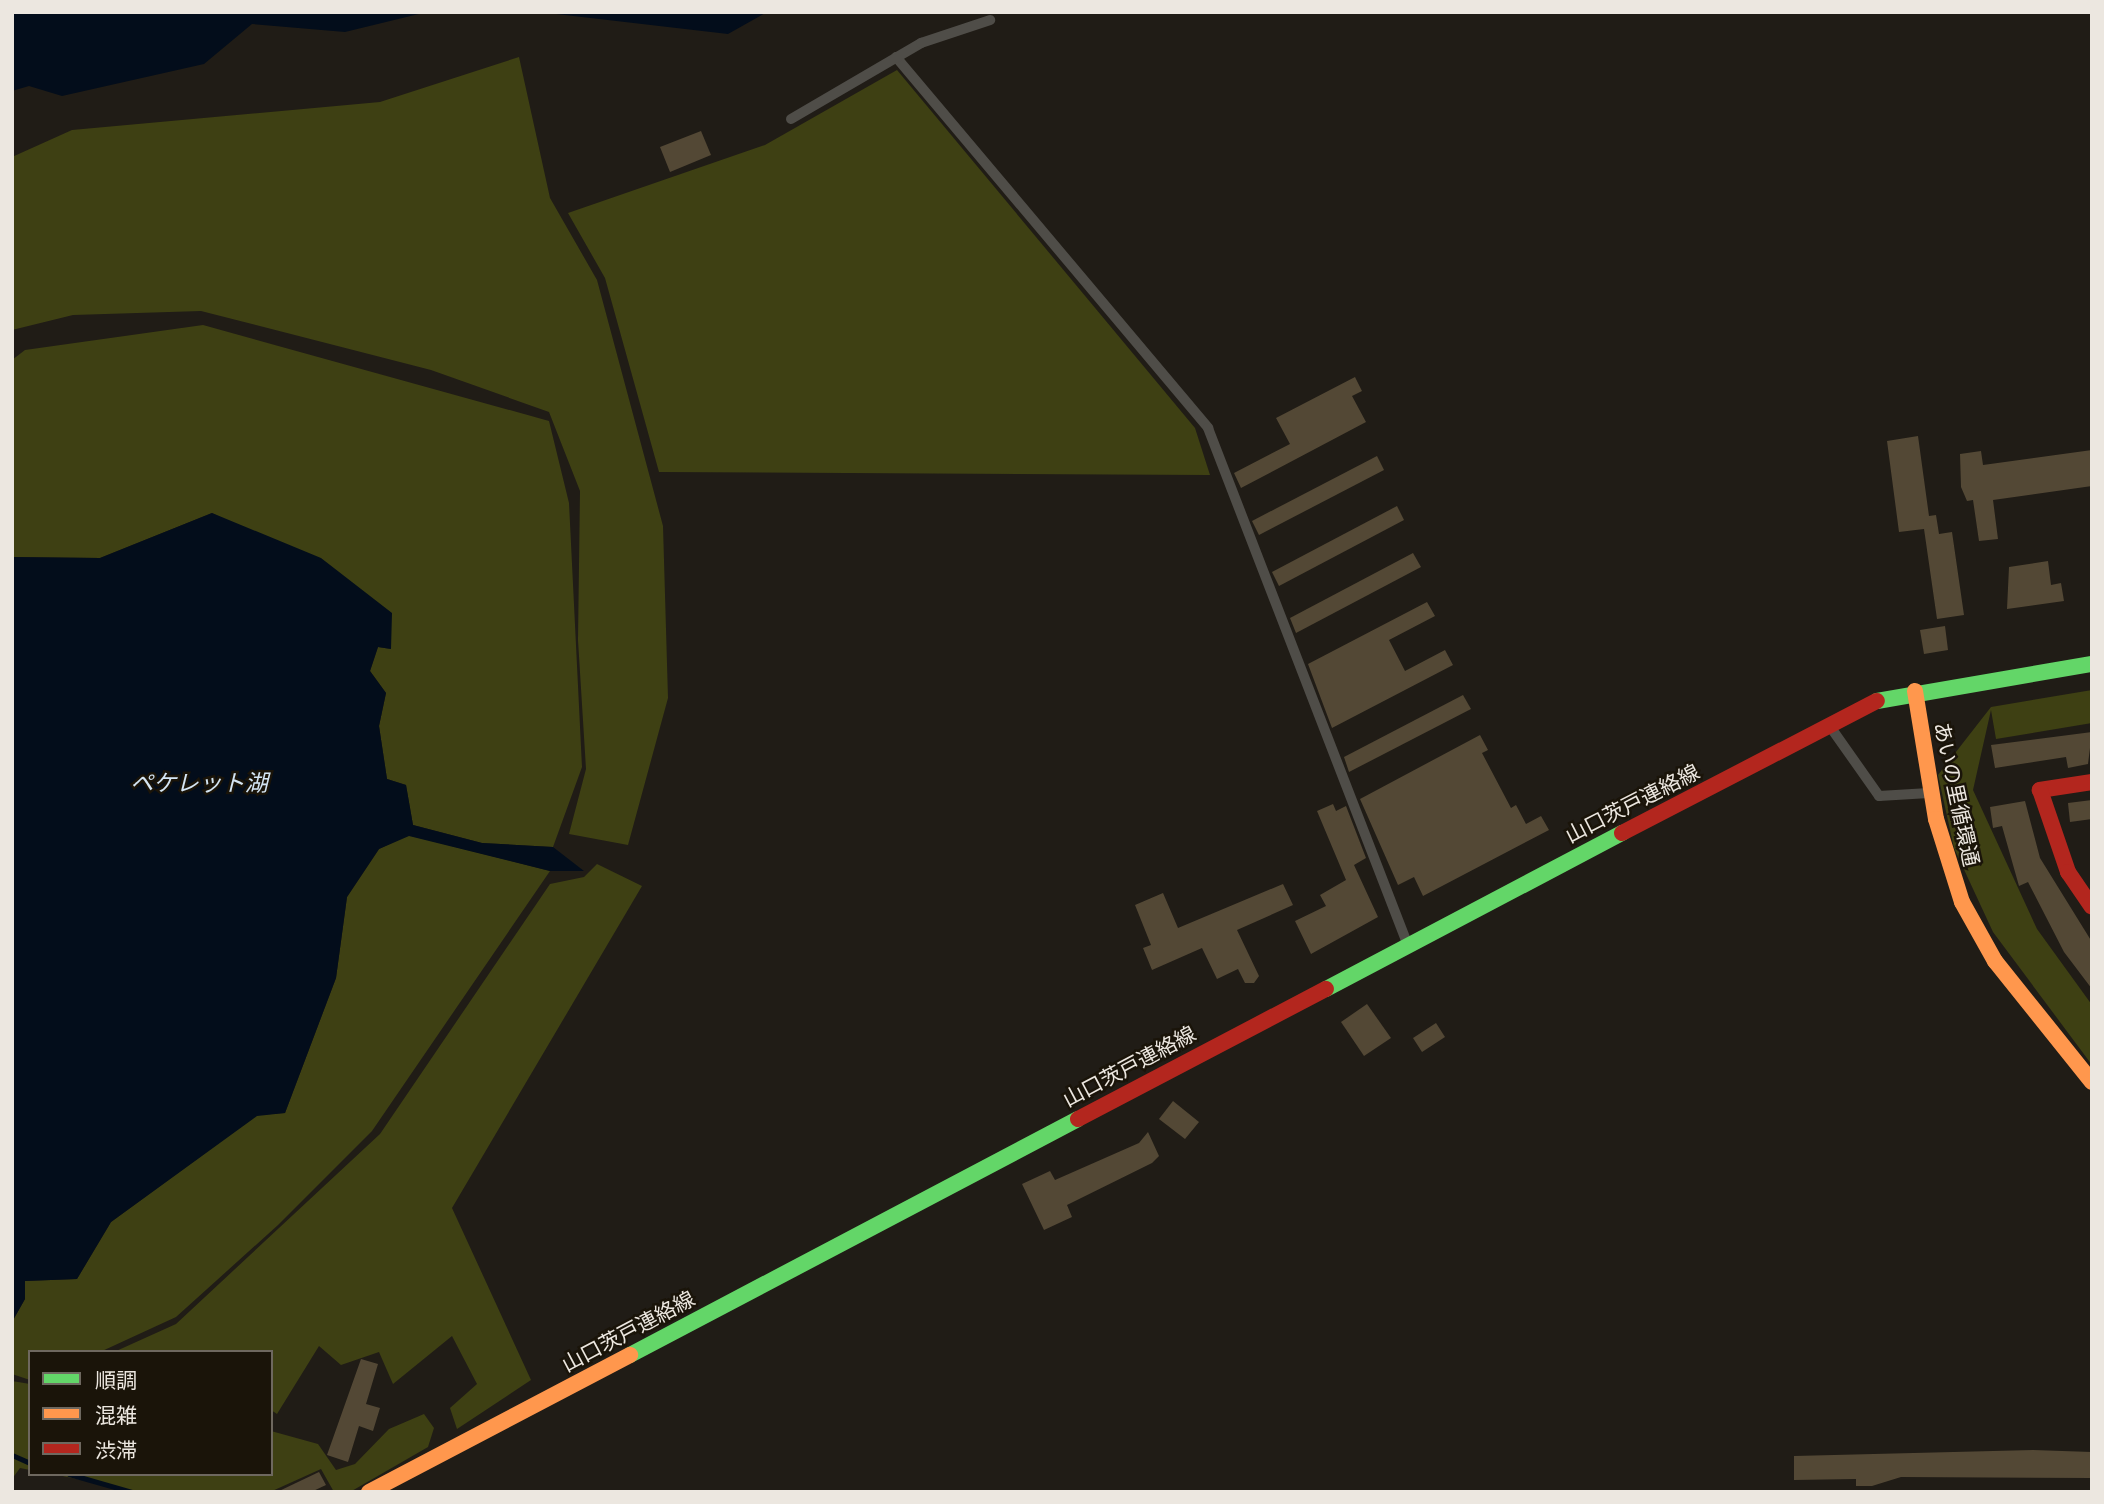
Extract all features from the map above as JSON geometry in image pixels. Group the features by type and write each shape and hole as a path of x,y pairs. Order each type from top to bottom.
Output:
{"street":[{"path":"1915,691 2092,664"},
{"name":"山口茨戸連絡線","path":"369,1492 1408,943 1879,699 1915,691"},
{"name":"あいの里循環通","path":"1915,691 1947,863 1982,937 2092,1082"},
{"path":"2092,782 2040,790 2068,872 2092,908"}],"lane":[{"path":"791,119 897,57 990,20"},
{"path":"897,57 1208,428 1408,943"},
{"path":"1829,725 1879,796 1932,793"}],"shaded area":[{"path":"519,57 550,198 597,280 663,526 668,698 628,845 569,834 586,769 578,640 580,491 549,412 431,370 201,311 73,315 12,330 12,157 72,130 380,102"},
{"path":"897,70 1195,428 1210,475 659,472 605,278 568,213 765,145"},
{"path":"203,325 549,421 569,503 582,767 553,847 482,843 413,825 406,785 387,779 379,726 386,693 370,671 378,647 391,649 251,533 212,513 100,558 12,557 12,360 25,350"},
{"path":"2092,690 2092,723 1996,739 1991,710 1973,790 2037,929 2092,1005 2092,1065 1993,932 1954,848 1938,775 1991,707"},
{"path":"408,835 550,871 372,1131 278,1225 176,1317 104,1350 28,1350 28,1379 12,1374 12,1322 25,1299 25,1281 77,1279 111,1222 257,1115 285,1113 336,978 347,897 379,849"},
{"path":"597,864 642,886 452,1208 531,1380 457,1429 450,1408 477,1384 452,1336 393,1384 379,1352 341,1365 319,1346 277,1414 273,1411 273,1350 118,1350 176,1324 380,1134 550,884 584,877"},
{"path":"12,1381 28,1384 28,1470 20,1468 12,1479"},
{"path":"424,1414 434,1428 428,1447 350,1492 334,1492 321,1469 270,1492 139,1492 63,1476 273,1476 273,1432 318,1444 336,1470 355,1464 389,1429"}],"water":[{"path":"12,12 427,12 345,32 252,24 204,64 62,96 29,86 12,91"},
{"path":"539,12 767,12 728,34"},
{"name":"ペケレット湖","path":"212,513 321,558 392,613 391,649 378,647 370,671 386,693 379,726 387,779 406,785 413,825 482,843 553,847 584,871 550,871 409,836 379,849 347,897 336,978 285,1113 257,1116 111,1222 77,1279 25,1281 25,1299 12,1322 12,557 100,558"}],"building":[{"path":"701,131 711,155 670,172 660,147"},
{"path":"1355,377 1362,391 1352,396 1366,422 1241,488 1234,473 1290,444 1276,418"},
{"path":"1918,436 1929,516 1936,515 1939,534 1952,532 1964,615 1937,619 1924,529 1899,532 1887,441"},
{"path":"2092,450 2092,486 1993,500 1998,539 1979,541 1973,500 1967,501 1961,487 1960,454 1981,451 1983,465"},
{"path":"1377,456 1384,470 1259,535 1252,521"},
{"path":"1397,506 1404,520 1279,586 1272,572"},
{"path":"1413,553 1421,567 1296,633 1290,618"},
{"path":"2048,561 2051,585 2061,583 2064,601 2007,609 2009,567"},
{"path":"1427,602 1435,616 1389,640 1405,671 1445,650 1453,665 1332,728 1308,664"},
{"path":"1945,626 1948,650 1924,654 1920,630"},
{"path":"1463,695 1471,709 1349,772 1344,757"},
{"path":"2092,732 2088,764 2068,768 2066,757 1995,768 1991,745"},
{"path":"1480,735 1488,750 1482,753 1511,808 1516,805 1526,824 1541,816 1549,830 1423,896 1414,877 1398,885 1360,799"},
{"path":"2092,800 2092,819 2070,822 2068,803"},
{"path":"2025,801 2040,858 2092,942 2092,989 2064,952 2028,882 2019,886 2002,826 1993,828 1990,807"},
{"path":"1333,804 1336,811 1346,806 1366,858 1354,865 1378,917 1311,954 1295,921 1326,906 1320,895 1346,880 1317,811"},
{"path":"1283,884 1293,905 1237,930 1259,976 1254,983 1245,983 1238,969 1217,979 1202,948 1152,970 1143,948 1151,945 1135,905 1163,893 1178,928"},
{"path":"1367,1004 1391,1038 1364,1056 1341,1022"},
{"path":"1436,1023 1445,1037 1422,1052 1413,1038"},
{"path":"1173,1101 1199,1122 1185,1139 1159,1119"},
{"path":"1148,1132 1159,1156 1152,1163 1067,1205 1072,1217 1044,1230 1022,1184 1050,1171 1055,1180 1139,1143"},
{"path":"361,1359 378,1364 366,1404 380,1408 373,1431 359,1426 348,1462 327,1455"},
{"path":"2033,1450 2092,1452 2092,1478 1901,1477 1872,1486 1856,1486 1856,1479 1794,1480 1794,1456"},
{"path":"319,1472 326,1485 311,1492 277,1492"}],"waterway":[{"path":"12,1455 28,1462"},
{"path":"76,1476 132,1492"}],"traffic: fast":[{"path":"1877,701 2092,664"},
{"path":"1326,989 1622,833"},
{"path":"630,1355 1078,1119"}],"traffic: slow":[{"path":"1915,691 1936,819 1962,902 1995,961 2092,1082"},
{"path":"369,1492 630,1355"}],"traffic: jam":[{"path":"1622,833 1877,701"},
{"path":"2092,782 2040,790 2068,872 2092,907"},
{"path":"1078,1119 1326,989"}]}
